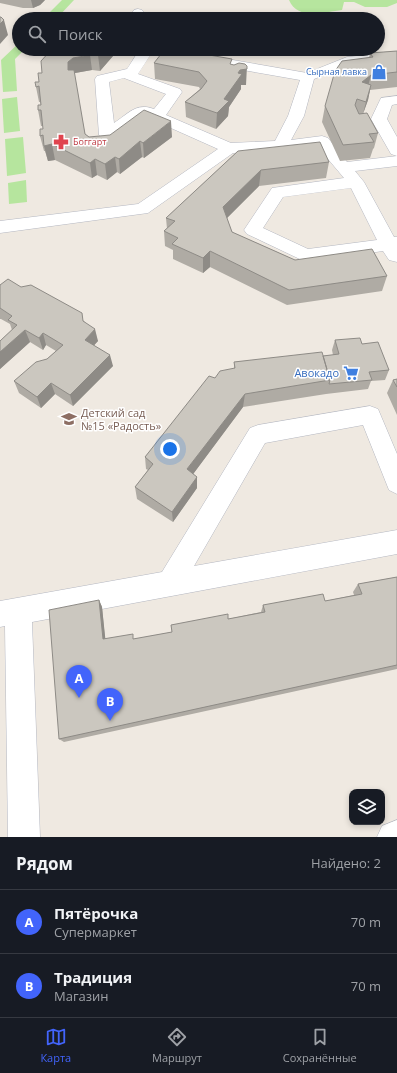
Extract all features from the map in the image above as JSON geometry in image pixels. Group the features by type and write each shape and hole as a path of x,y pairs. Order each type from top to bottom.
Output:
{"street":[{"path":"142,56 132,72 102,79 107,135 143,110 228,148 280,146 322,141 326,148 356,182 394,249 306,256 253,230 278,192 356,182"},
{"path":"186,56 308,78 347,61 397,56"},
{"path":"126,74 175,92 157,116"},
{"path":"280,146 296,116 308,78"},
{"path":"397,100 386,101 379,119 397,151"},
{"path":"0,226 142,209 228,148"},
{"path":"344,167 397,161"},
{"path":"170,583 258,435 370,415 397,483"},
{"path":"24,837 9,613 397,542"},
{"path":"393,837 397,836"}],"green space":[{"path":"62,0 74,0 63,12 50,12"},
{"path":"289,0 397,0 397,3 387,7 365,7 354,2 344,2 342,10 327,12 302,12 293,7"},
{"path":"12,50 12,56 18,56 15,59 17,91 3,92 1,60"},
{"path":"17,97 20,131 4,133 2,99"},
{"path":"23,137 26,173 7,176 5,139"},
{"path":"26,180 27,202 9,204 8,183"}],"building":[{"path":"0,17 4,20 0,24"},
{"path":"397,51 397,72 371,75 362,82 371,85 366,102 357,99 355,105 359,114 367,113 378,133 369,134 374,142 343,145 325,106 335,71 342,61 373,57 372,56 385,56 385,52"},
{"path":"46,56 84,56 73,58 68,62 68,70 74,70 85,134 89,137 110,135 144,110 171,121 143,143 140,141 119,159 115,157 105,164 95,159 90,163 52,144 44,146 43,135 40,136 40,129 43,129 41,110 38,110 38,105 41,105 39,86 36,87 35,82 39,82 38,73 42,73 41,61"},
{"path":"160,56 215,56 232,59 230,64 245,64 247,69 240,70 238,73 242,74 224,99 229,101 217,113 185,102 201,89 207,81 199,72 154,63"},
{"path":"320,142 329,162 261,170 223,207 232,232 295,260 372,249 387,276 289,290 210,251 203,258 172,244 178,238 164,231 175,221 166,218 238,151"},
{"path":"8,279 21,287 31,285 82,313 83,321 95,329 85,340 110,355 70,395 51,383 37,397 14,381 36,362 47,359 63,345 43,333 39,338 25,330 0,352 0,341 17,325 8,320 12,316 0,308 0,285"},
{"name":"Авокадо","path":"360,338 362,344 378,342 389,370 369,372 372,380 329,384 330,380 323,356 339,354 335,340"},
{"path":"322,352 330,380 245,394 187,469 197,477 172,512 135,487 153,464 145,457 209,376 215,378 220,371 235,368 234,362"},
{"path":"397,379 397,387 393,380"},
{"path":"397,577 397,665 59,739 49,610 99,600 103,639 133,634 133,639 172,632 171,625 228,614 228,619 265,612 263,605 323,594 325,601 362,594 358,584"}],"place":[{"name":"Сырная лавка","path":"379,72"},
{"name":"Боггарт","path":"61,142"},
{"name":"Авокадо","path":"351,373"},
{"name":"Детский сад №15 «Радость»","path":"69,419"},
{"name":"Пятёрочка","path":"79,698"},
{"name":"Традиция","path":"110,721"}]}
